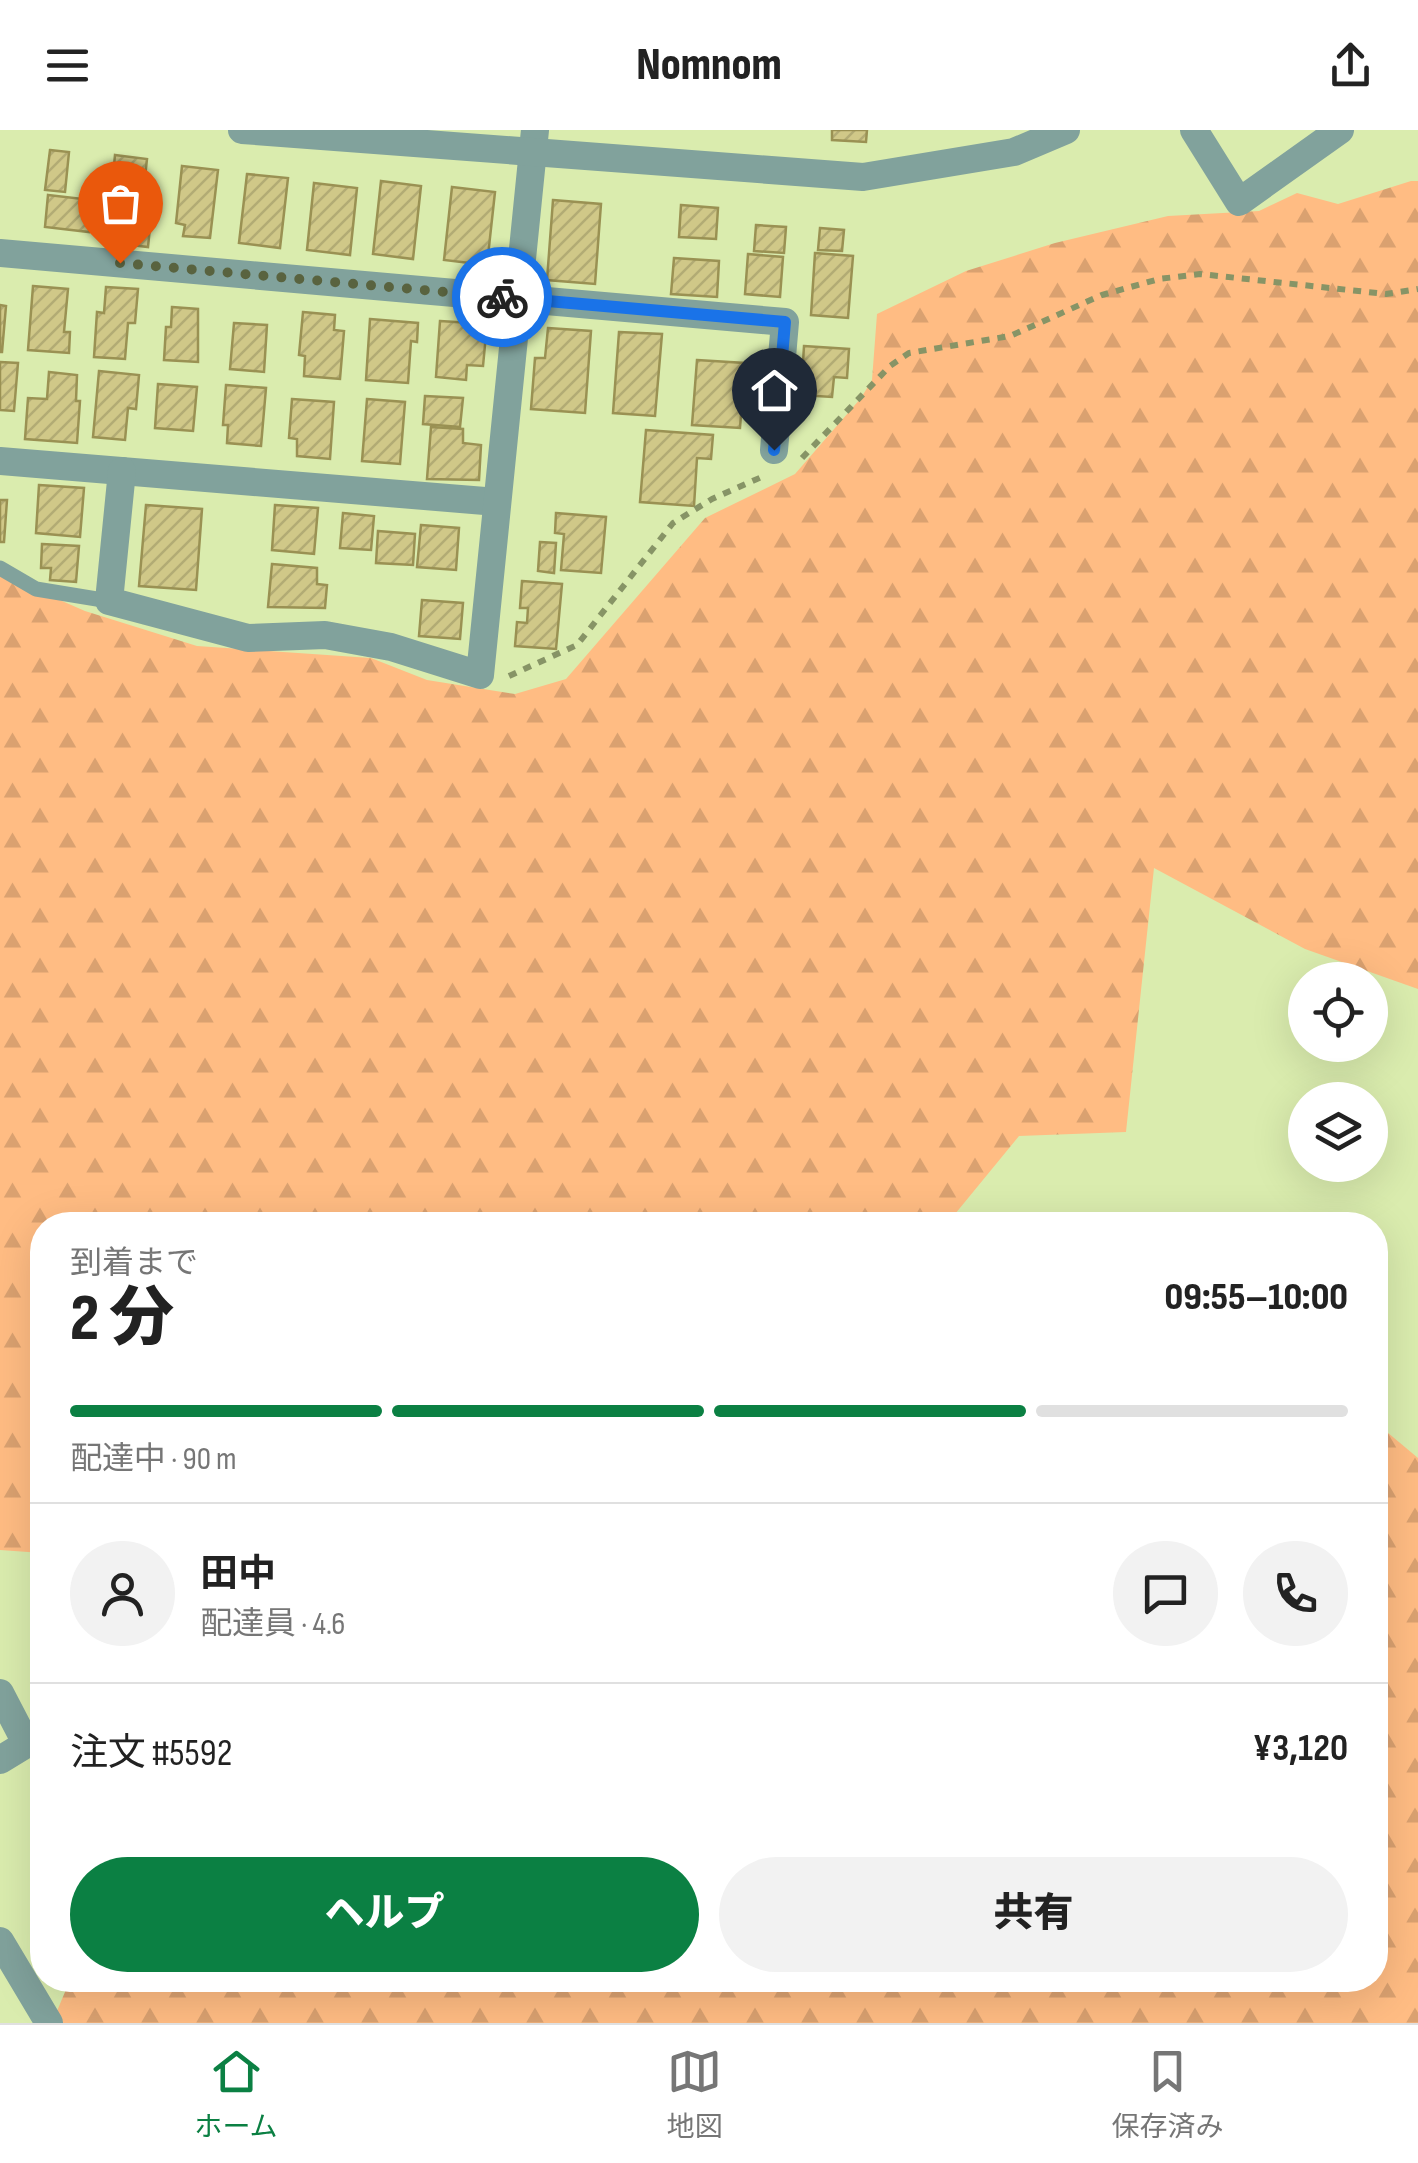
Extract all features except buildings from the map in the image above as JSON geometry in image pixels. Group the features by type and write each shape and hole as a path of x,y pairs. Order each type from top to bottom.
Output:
{"street":[{"path":"242,130 534,141 863,178 1014,152 1066,130"},
{"path":"1194,130 1239,202 1340,130"},
{"path":"122,472 109,601 248,638 325,635 374,644 480,675 534,141"},
{"path":"0,253 785,322 780,462"},
{"path":"0,461 497,502"},
{"path":"0,1692 30,1733"},
{"path":"0,1760 30,1741"},
{"path":"0,1941 30,1991"},
{"path":"30,1992 49,2023"}],"lane":[{"path":"0,568 36,590 109,601"}],"path":[{"path":"480,675 508,676 577,645 673,523 780,462 909,353 1010,336 1102,295 1159,278 1200,274 1386,294 1418,289"}],"green space":[{"path":"1418,181 1418,989 1388,978 1388,962 1342,962 1305,949 1154,868 1126,1132 1019,1136 957,1212 30,1212 30,1552 0,1550 0,574 85,611 197,646 371,658 427,680 515,694 566,679 705,518 795,474 872,380 877,314 966,271 1055,243 1168,216 1259,211 1297,193 1338,204"},
{"path":"1388,1433 1418,1458 1418,2023 52,2023 65,1992 1388,1992"}],"way so far":[{"path":"120,263 502,297"}],"route":[{"path":"502,297 785,322 774,450"}]}
